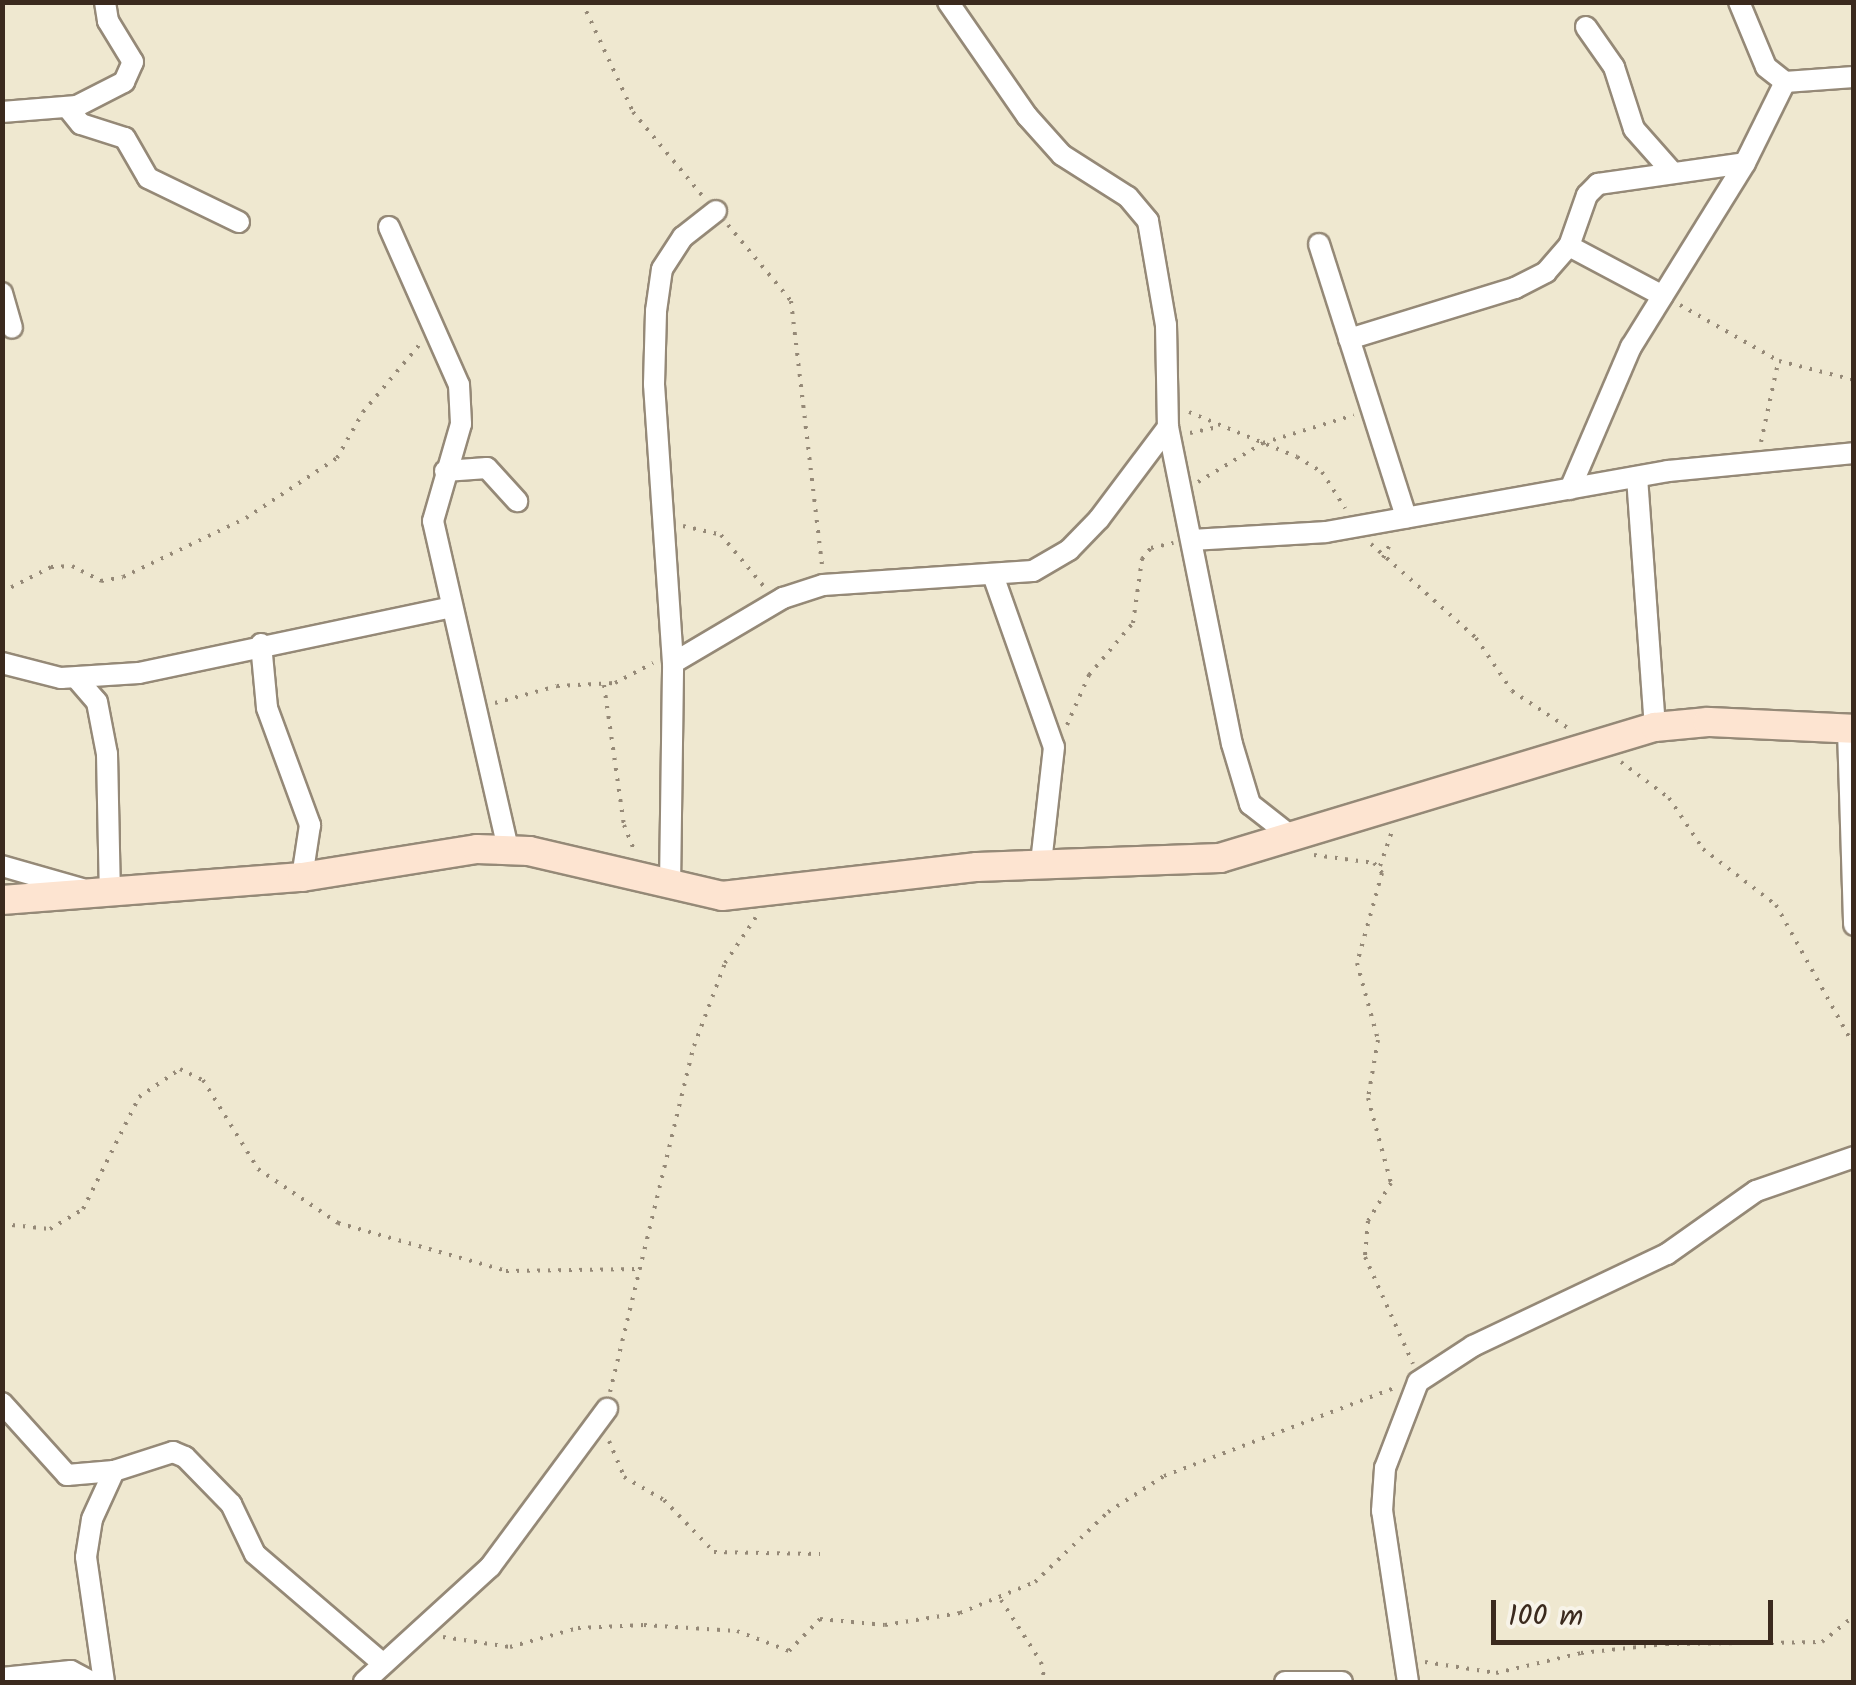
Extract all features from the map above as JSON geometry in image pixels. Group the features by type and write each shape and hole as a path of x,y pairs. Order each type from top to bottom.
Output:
{"street":[{"path":"2,112 67,108 114,92 131,74 129,51 108,21 105,2"},
{"path":"948,2 1038,129 1062,155 1128,198 1148,222 1166,325 1169,432 1242,784 1264,820 1291,836"},
{"path":"1739,2 1766,67 1785,82 1854,77"},
{"path":"1586,27 1614,67 1634,130 1672,172"},
{"path":"1570,489 1631,348 1745,164 1785,82"},
{"path":"67,108 81,124 124,138 148,178 239,222"},
{"path":"1349,339 1516,288 1546,272 1569,246 1587,195 1598,184 1745,164"},
{"path":"660,882 673,657 654,384 662,269 683,237 716,210"},
{"path":"389,226 432,324 462,406 432,521 508,849"},
{"path":"1319,244 1406,516"},
{"path":"1569,246 1663,296"},
{"path":"2,293 12,328"},
{"path":"673,657 784,598 823,585 994,578 1032,571 1069,550 1169,432"},
{"path":"1192,540 1355,527 1637,477 1854,453"},
{"path":"445,471 487,468 517,501"},
{"path":"1637,477 1655,727"},
{"path":"994,578 1054,746 1041,862"},
{"path":"3,663 77,678 139,673 261,644 452,607"},
{"path":"261,644 266,708 310,825 302,877"},
{"path":"77,678 97,702 108,754 106,893"},
{"path":"2,900 302,877 508,849 722,896 1041,862 1220,858 1593,742 1655,727 1774,723 1851,730 1854,925"},
{"path":"2,866 106,893"},
{"path":"1408,1682 1382,1511 1385,1468 1416,1386 1473,1346 1667,1254 1756,1190 1854,1157"},
{"path":"2,1402 68,1475 114,1471 173,1452 185,1456 231,1504 240,1533 267,1567 381,1662"},
{"path":"364,1682 381,1662 425,1631 490,1567 607,1408"},
{"path":"104,1682 86,1557 92,1519 114,1471"},
{"path":"2,1678 70,1671 92,1682"},
{"path":"1285,1682 1342,1682"}],"path":[{"path":"582,2 633,112 791,302 823,585"},
{"path":"1663,296 1779,361 1854,380"},
{"path":"2,592 60,566 101,580 122,577 246,518 337,458 363,412 408,366 432,324"},
{"path":"1757,461 1779,361"},
{"path":"1167,386 1186,410 1214,428 1263,443 1322,472 1355,527 1476,638 1512,691 1655,785 1703,850 1776,905 1854,1046"},
{"path":"1182,493 1263,443 1371,409"},
{"path":"1169,432 1214,428"},
{"path":"662,524 722,535 753,580 784,598"},
{"path":"1054,746 1089,675 1133,623 1142,559 1151,548 1192,540"},
{"path":"476,708 557,686 604,684 673,657"},
{"path":"604,684 624,825 660,882"},
{"path":"425,1631 490,1648 578,1628 644,1625 738,1630 789,1651 820,1620 856,1626 926,1621 1000,1599 1035,1582 1108,1512 1164,1476 1383,1390 1416,1386 1365,1256 1368,1222 1391,1183 1368,1098 1378,1040 1358,963 1380,866 1393,837 1390,804"},
{"path":"1291,836 1318,856 1380,866"},
{"path":"790,888 737,941 710,999 607,1408 612,1458 624,1477 664,1500 714,1552 820,1554"},
{"path":"2,1224 50,1229 83,1210 138,1098 180,1069 204,1080 258,1169 338,1222 506,1271 642,1269"},
{"path":"1000,1599 1041,1662 1044,1682"},
{"path":"1402,1654 1496,1673 1581,1653 1666,1644 1822,1642 1854,1616"}]}
